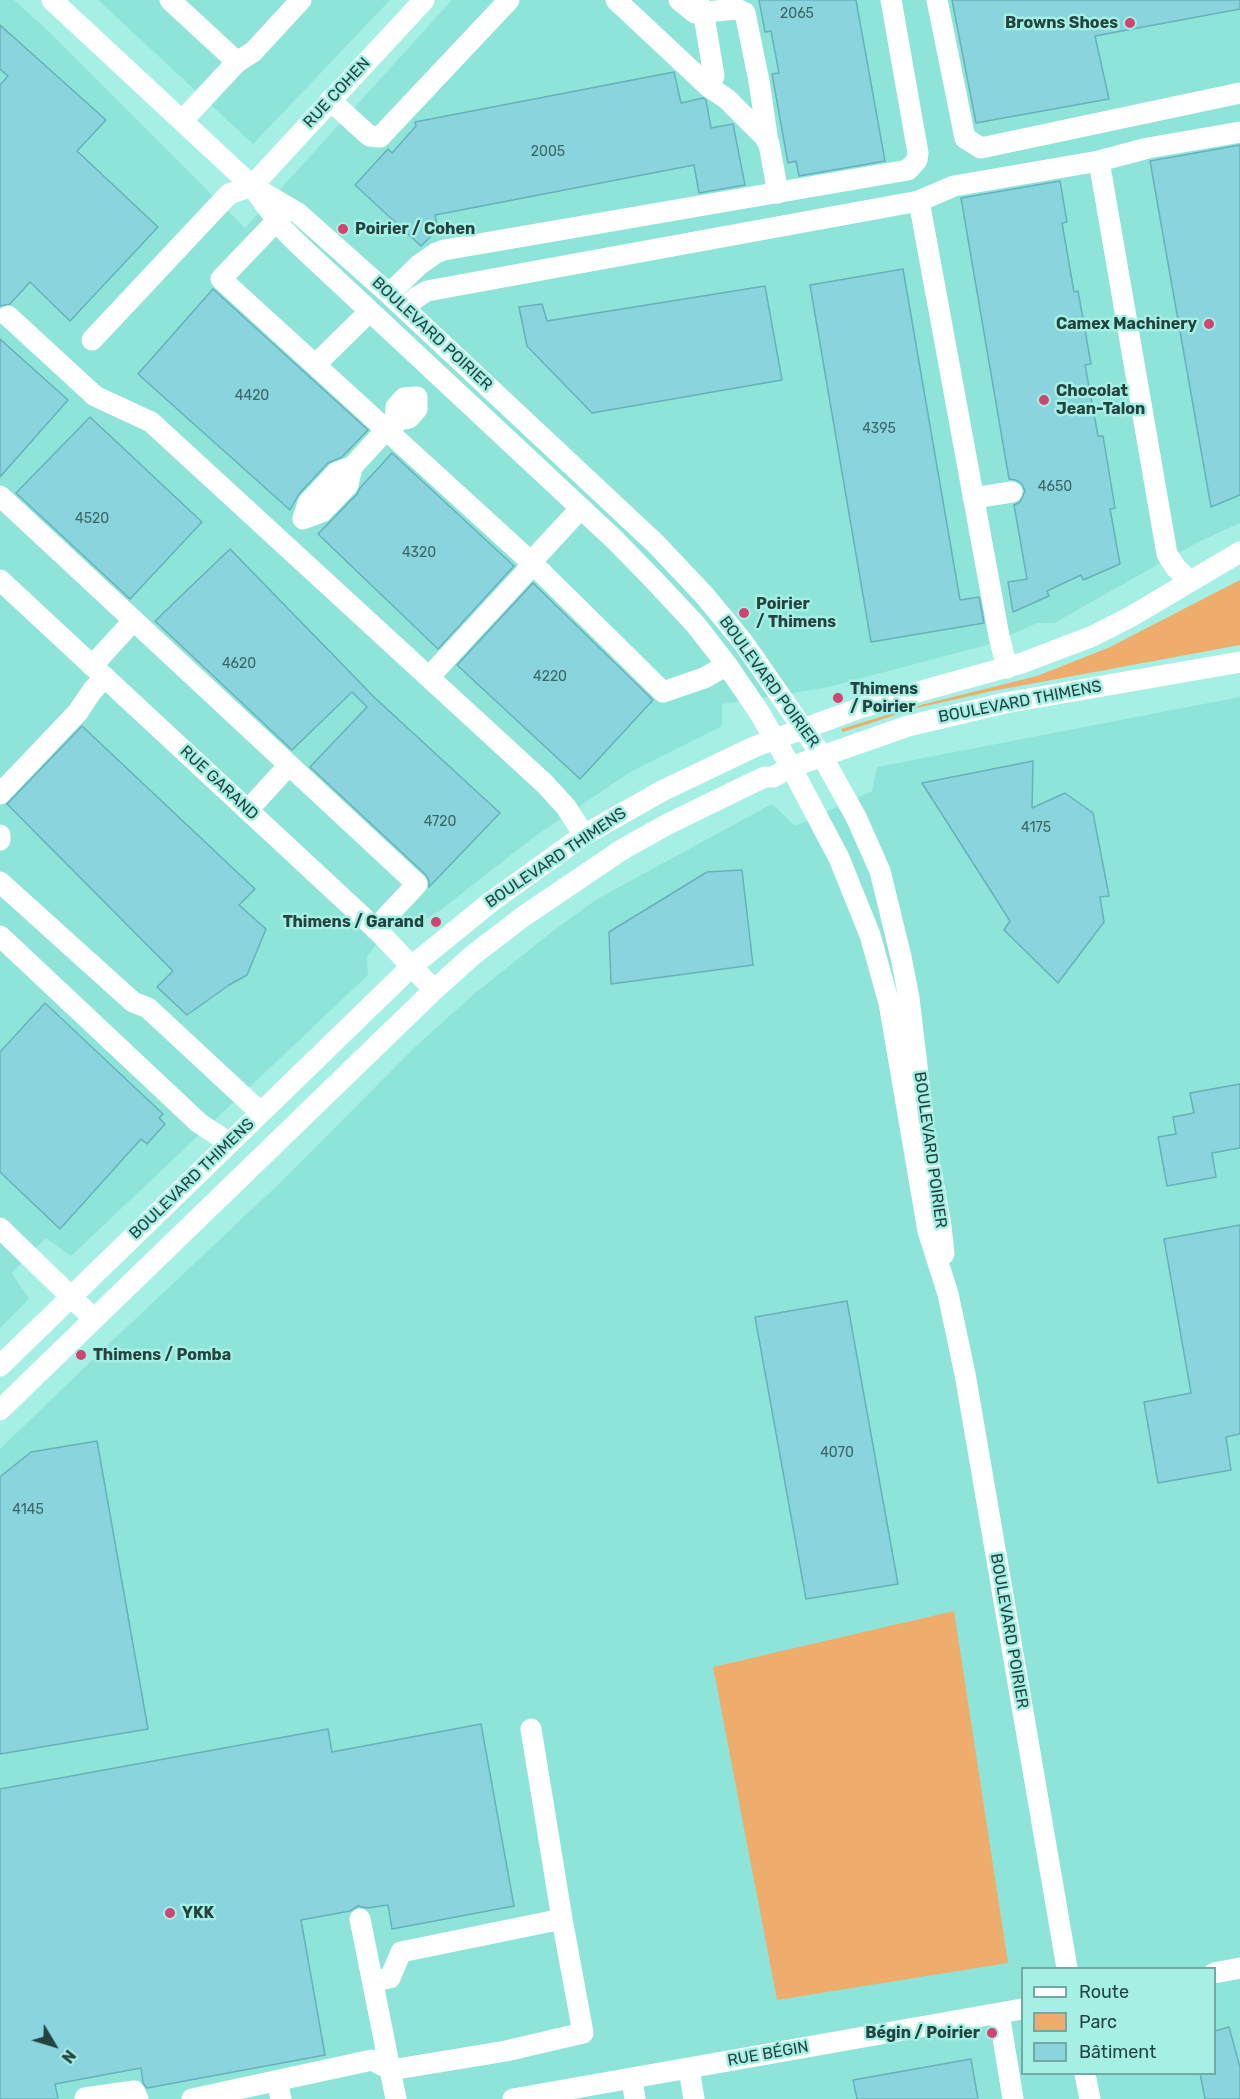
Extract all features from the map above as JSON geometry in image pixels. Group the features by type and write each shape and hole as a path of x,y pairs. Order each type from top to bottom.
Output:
{"street":[{"name":"BOULEVARD POIRIER","path":"52,0 252,186 283,213 389,294 670,558 728,622 805,729 856,817 880,871 902,957 924,1129 942,1226 948,1294"},
{"path":"170,0 237,62"},
{"path":"182,121 237,62 253,51 301,0"},
{"name":"RUE COHEN","path":"252,186 424,0"},
{"path":"330,100 370,136 380,136 509,0"},
{"path":"616,0 709,87 727,99 764,136 769,144"},
{"path":"679,0 695,13 700,7"},
{"path":"389,294 419,265 444,250 908,170 916,160 918,153 891,0"},
{"path":"937,0 965,138 981,148 1240,93"},
{"path":"700,7 714,76 709,87"},
{"path":"700,7 737,9 745,13 778,193"},
{"path":"405,309 427,291 919,201 954,186 1099,161 1148,148 1240,132"},
{"path":"1099,161 1167,554 1176,568 1190,581"},
{"path":"92,340 229,194 252,186"},
{"path":"919,201 999,636 1007,668"},
{"name":"BOULEVARD POIRIER","path":"283,213 283,229 369,312 581,508 667,593 727,665 776,739 850,882 881,971 898,1050 928,1231 948,1294 967,1384 1067,1967"},
{"path":"283,213 221,279 315,365 391,426 663,692 704,678 727,665"},
{"path":"315,365 369,312"},
{"path":"8,316 94,396 151,422 545,784 566,807 584,835"},
{"path":"281,542 303,519 308,503 338,472 352,468 391,426 409,418 417,409 417,397 437,375"},
{"path":"973,498 1012,492"},
{"path":"0,496 417,884 375,929"},
{"path":"429,678 581,508"},
{"name":"BOULEVARD THIMENS","path":"0,1366 412,966 492,900 584,835 679,782 740,753 885,700 1007,668 1093,636 1132,616 1240,552"},
{"name":"RUE GARAND","path":"0,580 375,929 434,990"},
{"path":"0,794 78,712 92,691 99,672 134,620"},
{"name":"BOULEVARD THIMENS","path":"0,1410 434,990 473,955 524,916 607,859 694,810 765,777 772,777 791,767 899,729 978,708 1240,662"},
{"path":"248,810 289,765"},
{"path":"0,835 0,840"},
{"path":"0,882 133,1002 148,1008 260,1113"},
{"path":"0,936 199,1123 227,1144"},
{"path":"0,1228 94,1319"},
{"path":"192,2099 279,2090 372,2060 390,2070 506,2051 583,2033 531,1729"},
{"path":"360,1919 396,2099"},
{"path":"373,1981 390,1978 402,1952 562,1919"},
{"path":"1216,1973 1240,1968"},
{"name":"RUE BÉGIN","path":"513,2099 634,2089 689,2069 1021,2009"},
{"path":"999,2013 1013,2099"},
{"path":"689,2069 694,2099"},
{"path":"1085,2075 1090,2099"},
{"path":"85,2098 134,2091 138,2099"}],"shaded area":[{"path":"0,0 14,0 44,27 245,228 452,0 1240,0 1240,523 1198,542 1054,623 1037,623 987,645 824,688 722,704 722,726 632,771 534,837 438,912 416,925 402,915 367,956 368,975 71,1256 46,1238 12,1273 29,1299 0,1328"},
{"path":"98,0 390,0 253,144"},
{"path":"1240,697 1240,2099 0,2099 0,1449 282,1181 414,1048 474,994 553,931 597,899 772,804 795,826 872,791 877,767"}],"green space":[{"path":"1240,580 1240,645 992,691 917,708 843,732 841,729 913,707 1037,676 1108,648"},
{"path":"954,1611 1008,1963 777,2000 713,1667"}],"building":[{"path":"759,0 856,0 885,161 799,176 796,161 788,163 772,74 779,73 771,31 765,32"},
{"path":"952,0 1240,0 1240,9 1095,36 1109,99 976,123"},
{"path":"0,25 106,120 77,151 158,227 70,321 30,282 10,304 0,306 0,85 8,76 0,69"},
{"path":"674,72 681,103 703,98 706,100 711,128 733,124 745,185 699,193 694,165 435,215 438,229 421,246 355,185 388,149 392,153 416,126 415,122"},
{"name":"Camex Machinery","path":"1240,145 1240,495 1211,507 1150,161"},
{"name":"Chocolat Jean-Talon","path":"1060,181 1067,222 1062,223 1074,292 1078,291 1091,364 1085,365 1098,436 1103,436 1115,508 1110,509 1120,564 1083,580 1081,575 1047,591 1049,596 1013,612 1008,582 1027,579 1014,505 1020,502 1025,491 1022,484 1009,479 961,198"},
{"path":"903,269 960,600 979,597 984,623 871,642 810,285"},
{"path":"765,286 782,380 592,413 527,346 519,307 542,304 547,321"},
{"path":"213,289 368,430 342,457 328,463 299,494 290,510 138,374"},
{"path":"0,339 68,400 0,477"},
{"path":"90,417 202,522 130,599 16,493"},
{"path":"392,453 514,566 438,649 318,534 357,494"},
{"path":"230,549 375,698 500,813 429,887 426,875 310,767 367,707 352,692 292,750 155,621"},
{"path":"533,583 653,700 580,779 457,665"},
{"path":"82,726 255,889 239,905 266,929 247,975 187,1015 157,987 173,971 7,804"},
{"path":"1033,761 1032,808 1065,793 1093,813 1109,896 1100,897 1104,922 1058,983 1004,930 1010,921 922,783"},
{"path":"742,870 753,965 611,984 609,932 707,872"},
{"path":"45,1003 163,1114 159,1118 165,1124 147,1144 141,1139 60,1229 0,1172 0,1052"},
{"path":"1240,1084 1240,1148 1212,1153 1216,1177 1167,1186 1158,1137 1176,1134 1173,1117 1194,1113 1190,1093"},
{"path":"1240,1225 1240,1434 1226,1437 1231,1470 1158,1483 1144,1402 1191,1393 1164,1239"},
{"path":"847,1301 898,1584 806,1599 755,1317"},
{"path":"97,1441 148,1729 0,1754 0,1477 31,1452"},
{"name":"YKK","path":"481,1724 514,1906 392,1929 388,1905 367,1908 358,1906 350,1911 301,1920 325,2055 147,2088 143,2083 141,2068 55,2084 58,2099 0,2099 0,1789 328,1729 332,1752"},
{"path":"1229,2027 1240,2067 1240,2099 1205,2099 1200,2075 1216,2075 1216,2031"},
{"path":"971,2059 978,2099 857,2099 853,2080"}],"place":[{"name":"Browns Shoes","path":"1130,23"},
{"name":"Poirier / Cohen","path":"343,229"},
{"name":"Camex Machinery","path":"1209,324"},
{"name":"Chocolat Jean-Talon","path":"1044,400"},
{"name":"Poirier / Thimens","path":"744,613"},
{"name":"Thimens / Poirier","path":"838,698"},
{"name":"Thimens / Garand","path":"436,922"},
{"name":"Thimens / Pomba","path":"81,1355"},
{"name":"YKK","path":"170,1913"},
{"name":"Bégin / Poirier","path":"992,2033"}]}
